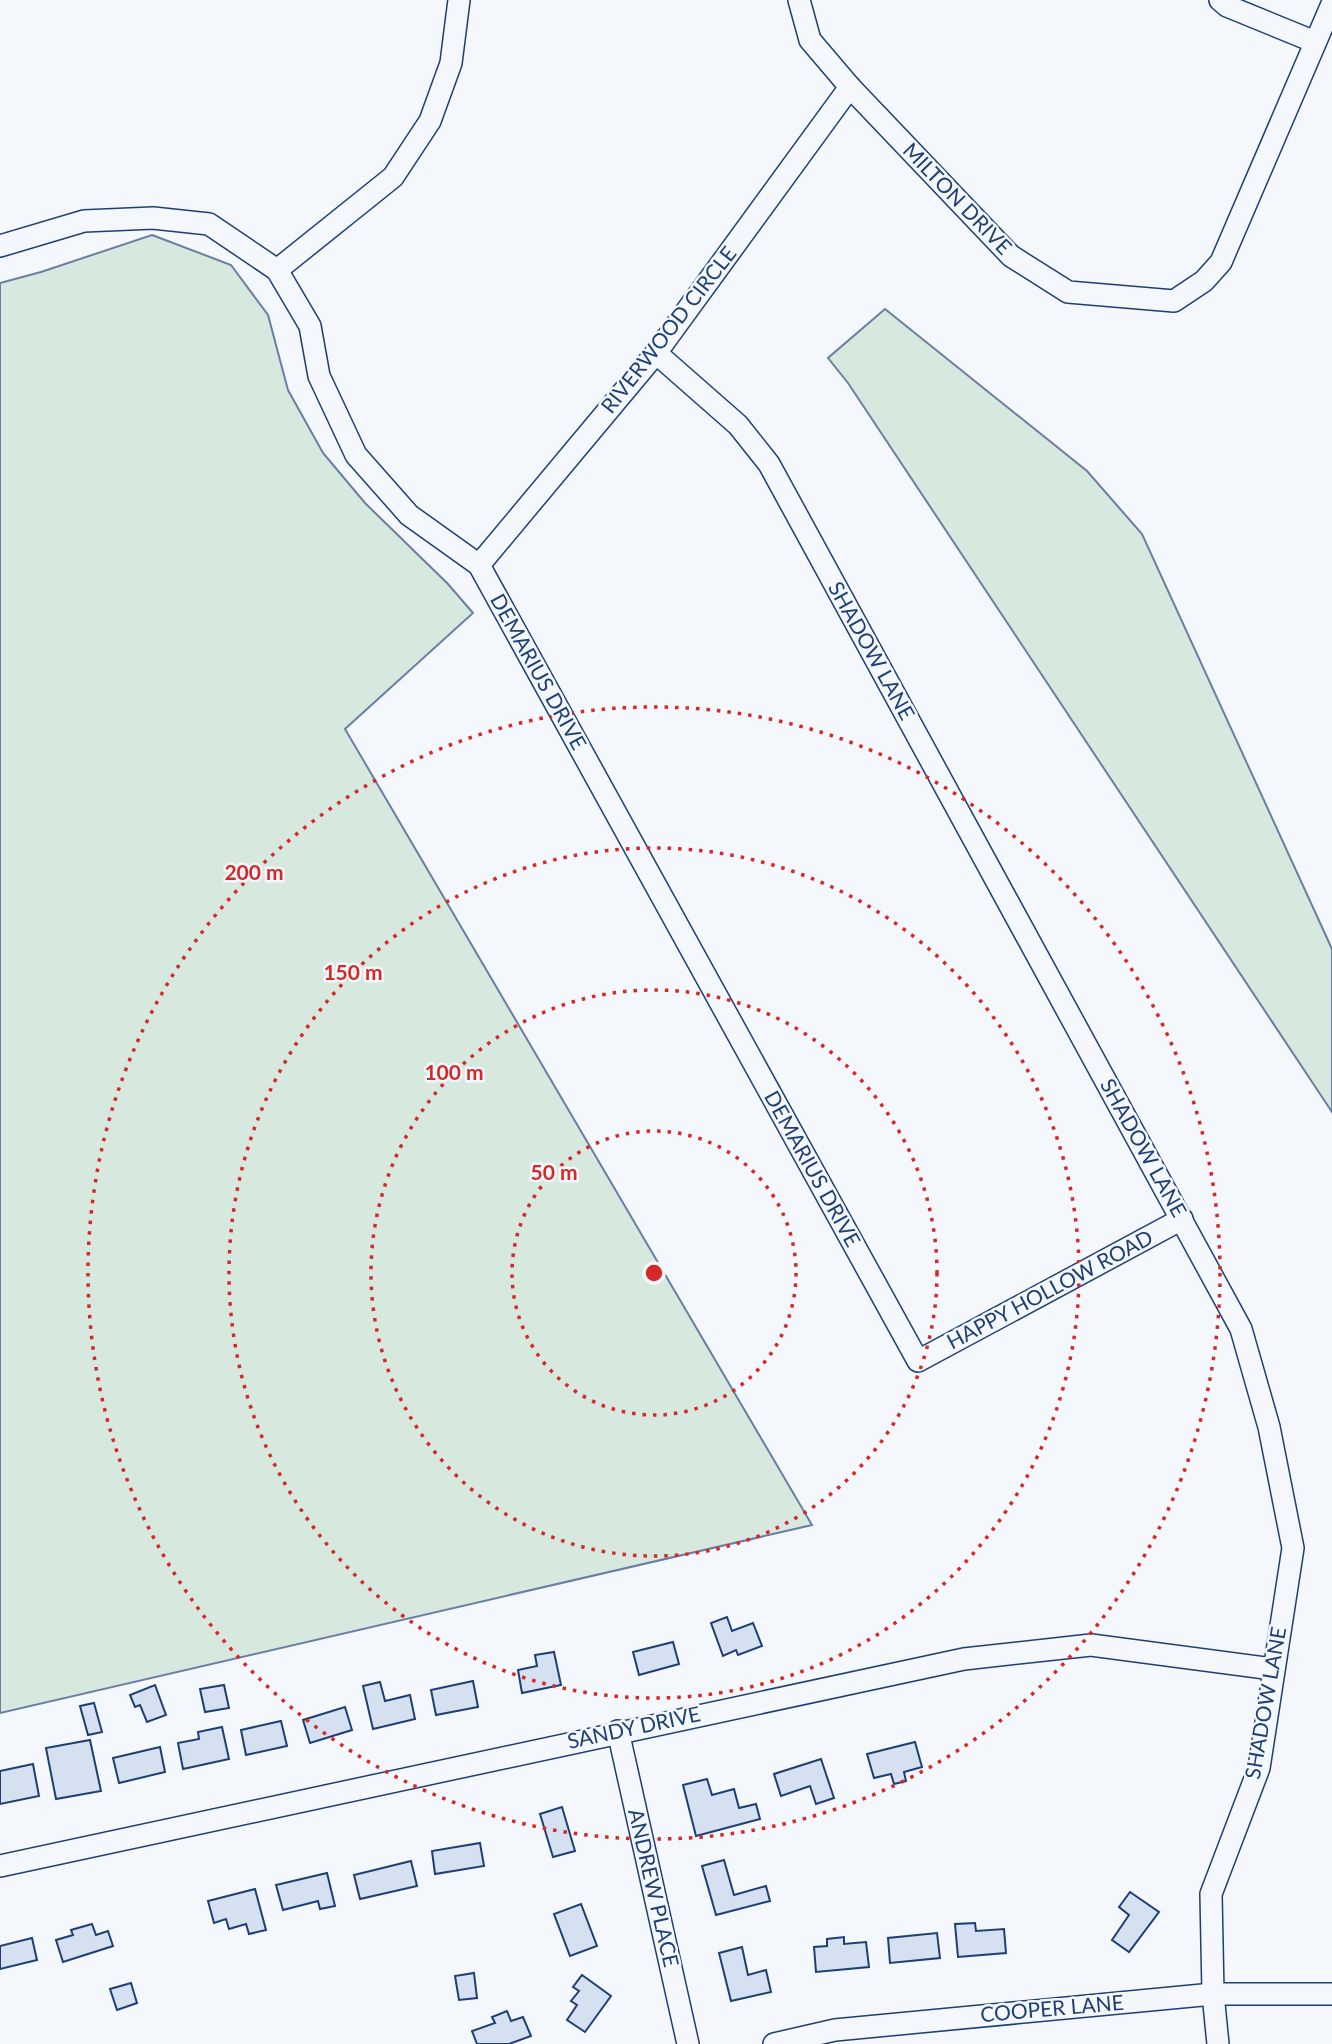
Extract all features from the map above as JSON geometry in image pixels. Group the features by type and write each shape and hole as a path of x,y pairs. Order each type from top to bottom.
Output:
{"street":[{"path":"277,270 393,177 430,121 451,63 459,0"},
{"name":"MILTON DRIVE","path":"799,0 810,40 850,87 1011,256 1068,292 1174,301 1204,281 1221,262 1332,4"},
{"path":"1220,0 1227,6 1315,42"},
{"name":"RIVERWOOD CIRCLE","path":"479,565 656,353 850,87"},
{"name":"DEMARIUS DRIVE","path":"0,246 84,221 153,218 209,224 277,270 310,326 319,376 356,456 409,515 479,565 918,1361"},
{"name":"SHADOW LANE","path":"656,353 738,425 769,464 1241,1329 1269,1427 1293,1548 1259,1768 1211,1894 1213,1994 1218,2044"},
{"name":"HAPPY HOLLOW ROAD","path":"918,1361 1182,1219"},
{"name":"SANDY DRIVE","path":"0,1866 618,1731 964,1659 1091,1645 1273,1669"},
{"name":"ANDREW PLACE","path":"618,1731 688,2044"},
{"name":"COOPER LANE","path":"774,2044 835,2030 1213,1994 1332,1994"}],"shaded area":[{"path":"152,235 231,265 268,315 288,390 323,453 365,503 448,584 473,613 345,729 812,1525 0,1713 0,283"},
{"path":"885,309 1087,471 1142,534 1332,949 1332,1112 848,383 828,358"}],"building":[{"path":"727,1617 732,1631 753,1623 762,1646 738,1655 736,1650 723,1656 711,1623"},
{"path":"673,1642 679,1664 639,1675 633,1652"},
{"path":"554,1652 561,1685 522,1693 518,1670 537,1666 535,1655"},
{"path":"473,1681 478,1707 436,1715 431,1690"},
{"path":"380,1682 385,1701 410,1695 415,1719 373,1729 363,1686"},
{"path":"155,1685 166,1715 147,1722 140,1705 135,1707 130,1695"},
{"path":"224,1685 229,1708 205,1712 200,1689"},
{"path":"94,1703 102,1732 88,1735 80,1706"},
{"path":"345,1707 352,1730 310,1743 303,1720"},
{"path":"281,1721 287,1746 246,1755 241,1730"},
{"path":"222,1727 229,1759 183,1769 178,1743 199,1739 198,1732"},
{"path":"90,1740 101,1791 56,1799 46,1748"},
{"path":"915,1742 922,1767 904,1772 906,1781 894,1784 891,1774 874,1778 867,1754"},
{"path":"160,1747 165,1772 119,1783 113,1758"},
{"path":"821,1759 834,1798 816,1804 810,1786 781,1796 774,1774"},
{"path":"33,1764 39,1796 0,1804 0,1771"},
{"path":"707,1779 712,1795 734,1789 739,1808 756,1804 760,1819 696,1836 683,1785"},
{"path":"562,1807 575,1851 553,1857 540,1814"},
{"path":"480,1843 484,1866 435,1874 432,1851"},
{"path":"724,1860 734,1895 766,1886 770,1901 716,1915 702,1866"},
{"path":"411,1861 417,1886 360,1899 354,1875"},
{"path":"327,1873 335,1906 320,1909 318,1901 283,1910 276,1885"},
{"path":"255,1889 266,1930 249,1934 246,1924 229,1929 226,1919 214,1923 208,1901"},
{"path":"1130,1892 1159,1912 1129,1952 1112,1940 1129,1915 1119,1907"},
{"path":"581,1904 597,1946 570,1956 554,1914"},
{"path":"975,1923 976,1931 1004,1929 1006,1953 958,1957 955,1924"},
{"path":"92,1924 96,1935 108,1931 113,1946 63,1962 56,1940 73,1935 71,1930"},
{"path":"937,1933 940,1958 890,1963 888,1938"},
{"path":"844,1937 844,1944 866,1942 869,1967 816,1972 814,1947 827,1946 827,1939"},
{"path":"32,1938 37,1960 0,1969 0,1946"},
{"path":"742,1947 748,1975 766,1970 771,1992 731,2001 719,1953"},
{"path":"474,1973 477,1998 459,2000 455,1976"},
{"path":"582,1975 611,1996 585,2032 567,2020 577,2005 571,2001 579,1991 573,1987"},
{"path":"131,1983 137,2003 117,2010 110,1989"},
{"path":"507,2011 511,2021 523,2017 531,2036 509,2044 477,2044 472,2031 495,2023 492,2017"}]}
